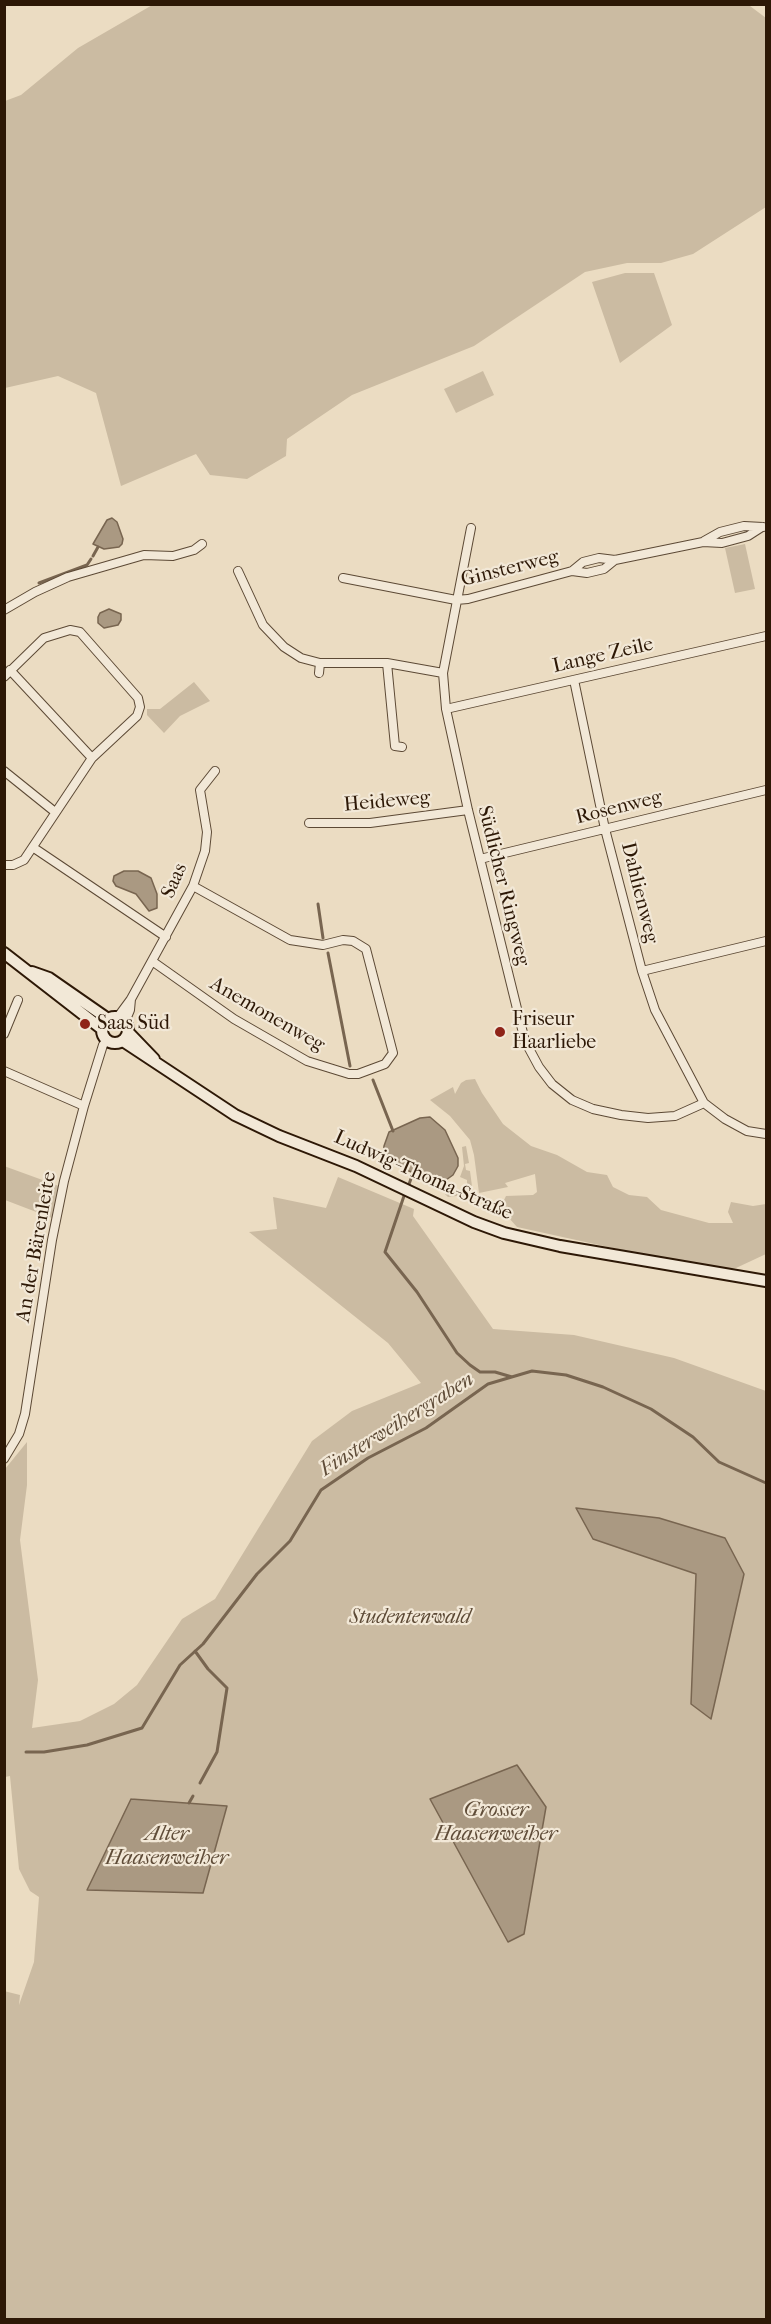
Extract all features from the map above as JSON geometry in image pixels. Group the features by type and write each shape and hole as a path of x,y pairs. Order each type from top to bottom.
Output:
{"street":[{"name":"Ginsterweg","path":"572,571 583,562 599,558 615,560 702,542 720,532 744,526 764,526"},
{"name":"Südlicher Ringweg","path":"471,528 443,674 446,709 468,810 525,1041 539,1067 552,1084 572,1100 593,1109 648,1118 675,1116 704,1103"},
{"path":"4,610 68,577 144,555 173,556 194,550 202,544"},
{"name":"Ginsterweg","path":"456,600 572,571 587,573 604,569 615,560"},
{"path":"238,571 266,628 284,647 301,658 320,663 387,663 443,674"},
{"path":"343,579 456,600"},
{"path":"4,865 13,865 24,860 92,758 137,716 140,703 80,632 70,630 44,638 8,674 92,758"},
{"name":"Lange Zeile","path":"446,709 766,636"},
{"path":"319,673 320,663"},
{"path":"387,663 395,746 402,747"},
{"name":"Dahlienweg","path":"574,680 605,829 642,971 655,1010 704,1103"},
{"path":"4,771 55,812"},
{"name":"Saas","path":"117,1027 130,1010 131,999 193,886 205,851 207,832 200,790 215,771"},
{"name":"Rosenweg","path":"480,859 766,790"},
{"name":"Heideweg","path":"309,823 370,823 468,810"},
{"path":"34,848 166,937"},
{"name":"Anemonenweg","path":"152,961 234,1019 307,1062 349,1074 358,1074 385,1064 393,1053 366,949 353,941 343,940 323,945 290,940 193,886"},
{"path":"642,971 766,942"},
{"name":"Ludwig-Thoma-Straße","path":"4,954 29,970 42,984 117,1027 142,1055 235,1115 279,1136 356,1166 474,1222 504,1233 560,1246 766,1281"},
{"path":"4,1034 18,1000"},
{"path":"117,1027 116,1043 107,1040 117,1027"},
{"name":"An der Bärenleite","path":"4,1459 19,1434 25,1414 52,1240 64,1180 84,1106 103,1045 107,1040"},
{"path":"4,1071 84,1106"},
{"path":"704,1103 725,1119 747,1131 766,1134"}],"green space":[{"path":"154,4 766,5 750,6 766,18 766,207 693,254 661,263 627,263 585,272 474,346 352,395 287,439 286,456 247,479 210,475 196,454 121,486 96,393 58,376 5,388 5,101 21,95 78,48"},
{"path":"625,273 654,273 672,325 620,363 592,282"},
{"path":"483,371 494,395 456,413 444,389"},
{"path":"745,544 755,589 735,593 725,548"},
{"path":"194,682 210,701 180,716 164,733 147,715 147,709 160,709"},
{"path":"475,1079 503,1124 531,1146 557,1155 587,1172 607,1175 613,1187 629,1195 647,1197 661,1210 709,1223 733,1223 728,1212 731,1202 753,1206 766,1204 766,1254 736,1268 723,1269 672,1261 517,1227 500,1208 506,1196 533,1195 537,1192 535,1174 505,1183 508,1187 479,1193 470,1140 450,1116 430,1100 453,1087 455,1094 461,1083"},
{"path":"466,1146 469,1163 465,1164 466,1170 470,1171 473,1194 448,1197 445,1194 467,1189 467,1180 460,1177 464,1166 462,1147"},
{"path":"4,1166 59,1186 52,1218 5,1200"},
{"name":"Studentenwald","path":"338,1177 414,1209 413,1216 493,1329 574,1335 674,1358 766,1391 766,2319 5,2319 4,1991 20,1995 19,2005 34,1962 39,1897 30,1891 19,1869 10,1776 5,1777 5,1469 27,1442 27,1485 20,1540 38,1680 32,1728 80,1721 114,1704 137,1685 182,1619 215,1599 312,1441 352,1411 421,1383 388,1343 249,1232 277,1229 273,1197 326,1208","holes":["696,1574 710,1718 691,1704"]}],"water":[{"path":"112,518 117,522 123,539 122,544 119,547 104,549 93,544 107,520"},
{"path":"109,609 121,614 121,620 118,625 104,628 98,623 98,617 100,613"},
{"path":"124,871 138,871 151,878 157,894 157,908 149,911 136,894 116,886 113,881 114,876"},
{"path":"430,1117 445,1130 458,1158 458,1166 453,1175 446,1180 431,1180 383,1157 389,1132 420,1118"},
{"path":"576,1508 659,1518 725,1538 744,1574 711,1719 691,1704 696,1574 593,1539"},
{"name":"Grosser Haasenweiher","path":"517,1765 546,1807 524,1934 508,1942 430,1799"},
{"name":"Alter Haasenweiher","path":"131,1799 227,1806 203,1893 87,1890"}],"waterway":[{"path":"93,556 98,547"},
{"path":"39,583 87,565 91,559"},
{"path":"318,904 323,938"},
{"path":"328,953 350,1066"},
{"path":"373,1080 393,1131"},
{"path":"408,1187 413,1173"},
{"path":"405,1193 385,1252 417,1292 457,1353 480,1372 495,1372 512,1377"},
{"name":"Finsterweihergraben","path":"26,1752 44,1752 87,1745 142,1728 180,1665 203,1644 257,1574 290,1541 321,1490 368,1458 426,1428 488,1384 532,1371 566,1375 603,1387 651,1409 693,1437 719,1462 766,1483"},
{"path":"195,1651 208,1669 227,1688 217,1752 200,1783"},
{"path":"189,1803 193,1796"}],"place":[{"name":"Saas Süd","path":"85,1024"},
{"name":"Friseur Haarliebe","path":"500,1032"}]}
